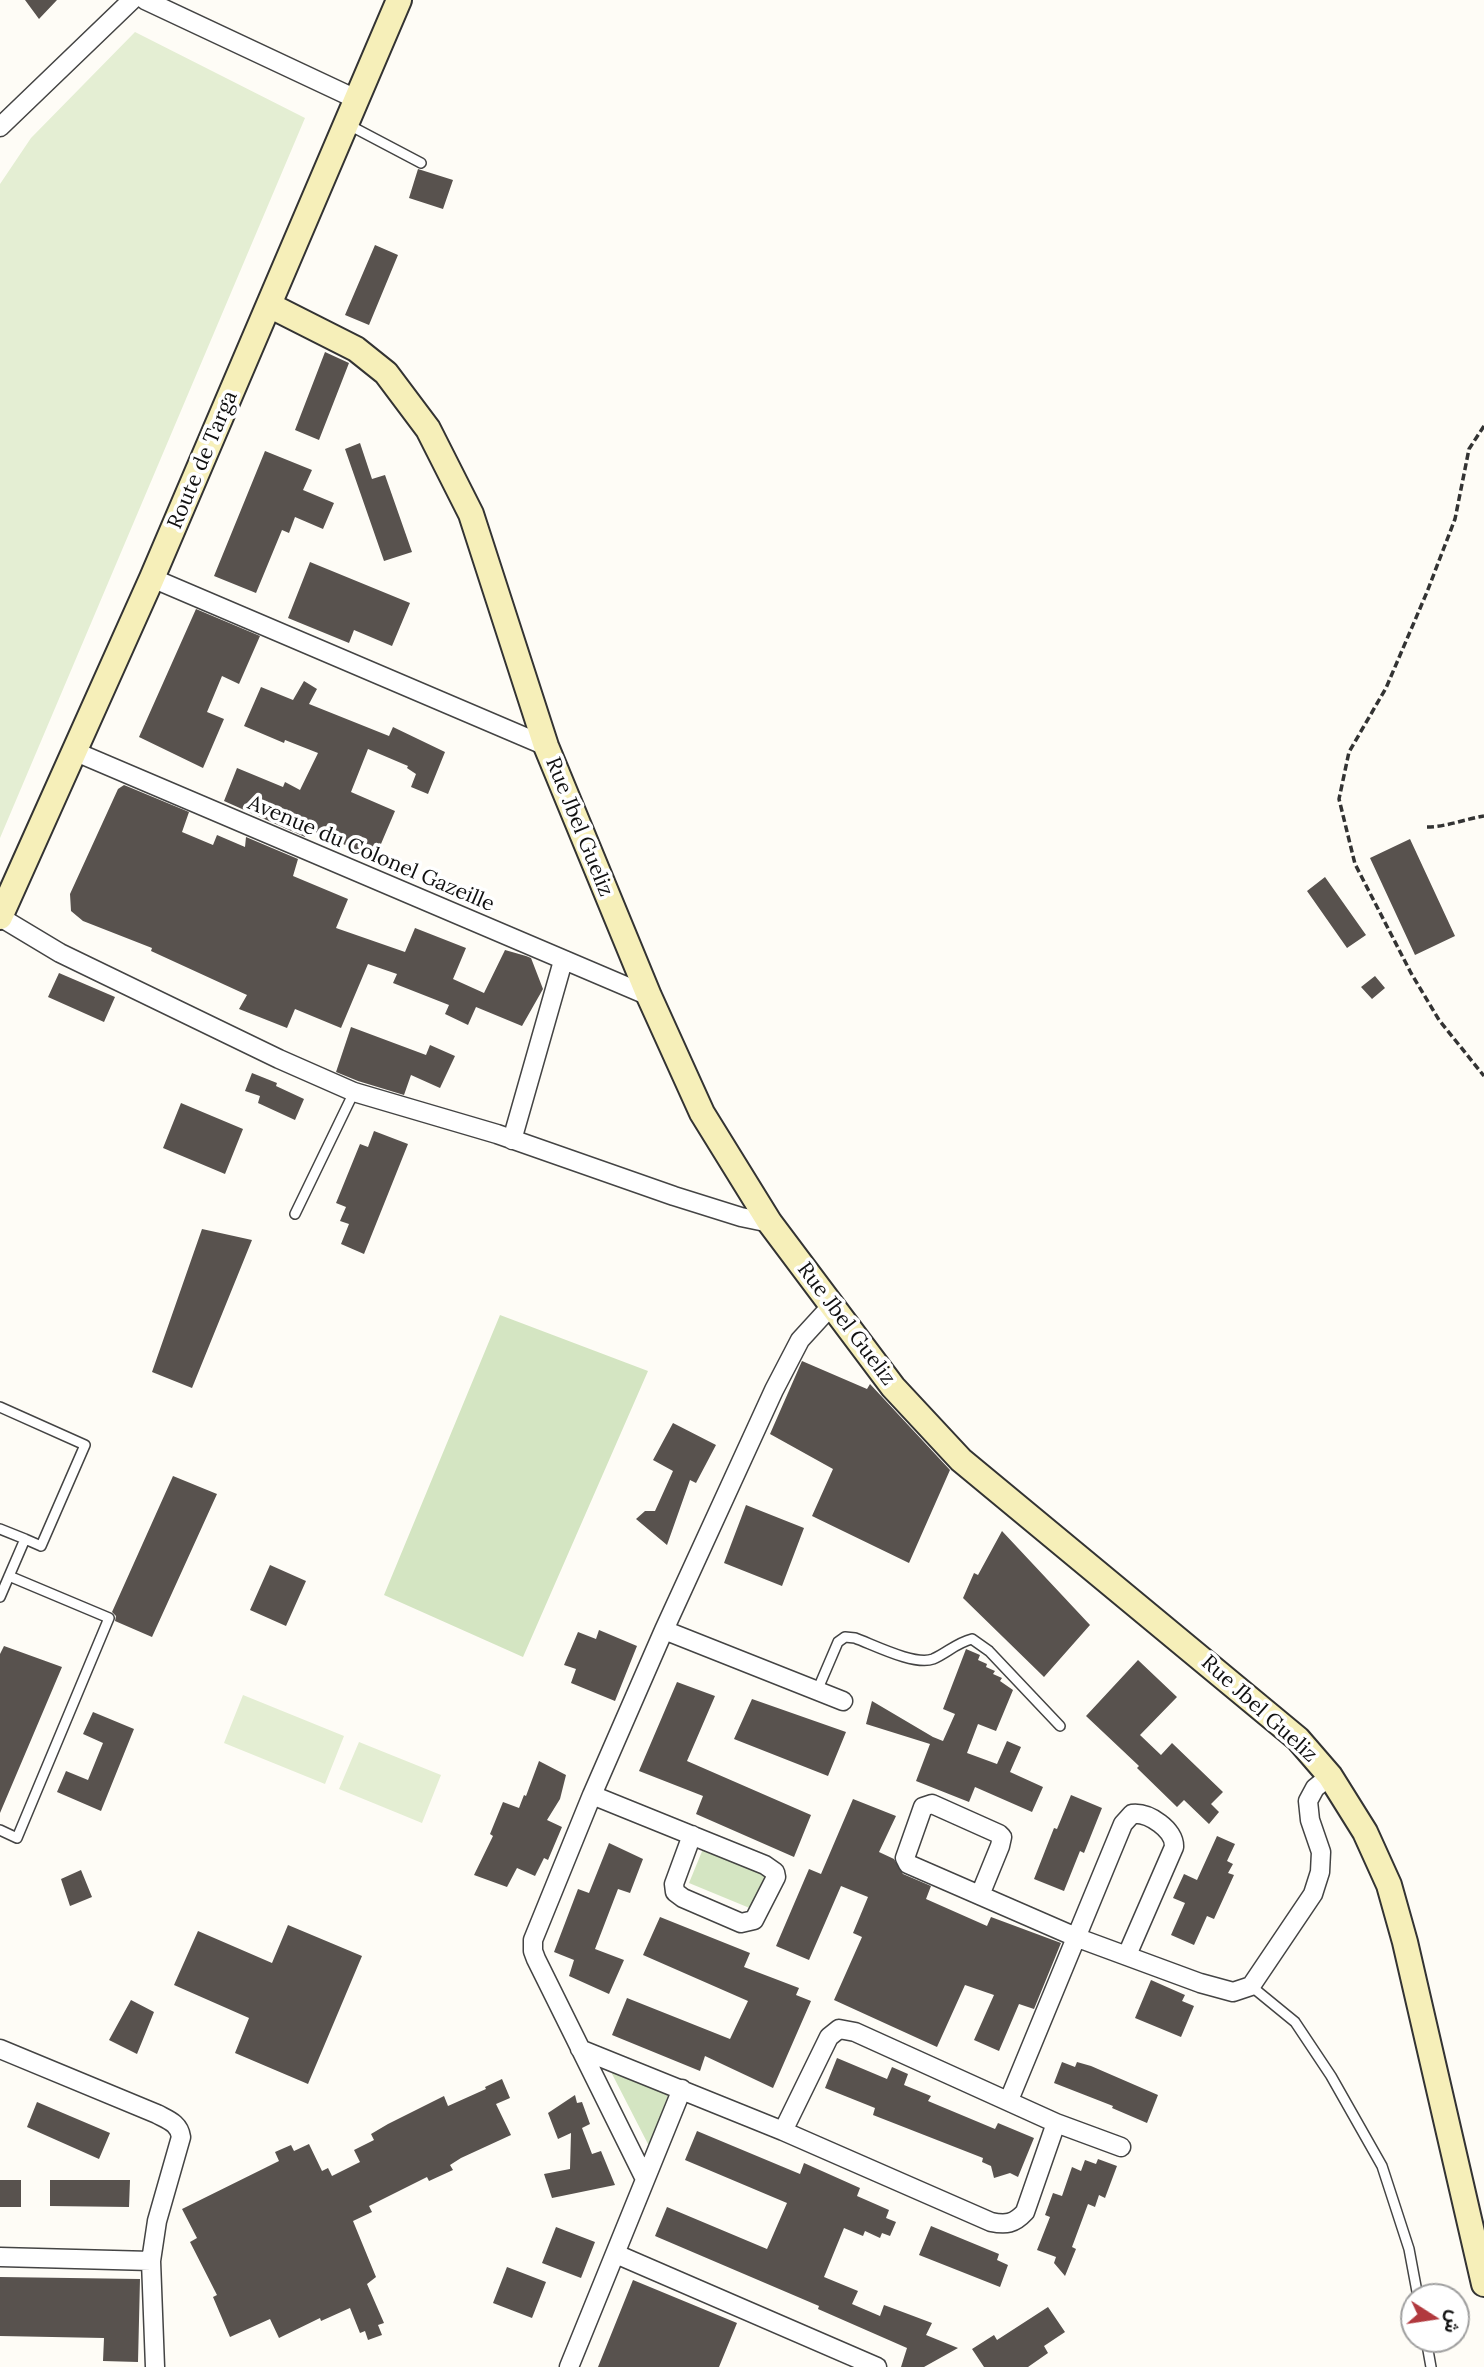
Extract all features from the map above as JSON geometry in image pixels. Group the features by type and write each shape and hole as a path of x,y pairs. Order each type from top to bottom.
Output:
{"street":[{"path":"0,127 132,0"},
{"path":"145,0 356,99"},
{"name":"Route de Targa","path":"0,917 152,578 399,0"},
{"name":"Rue Jbel Gueliz","path":"269,304 356,349 386,373 428,429 471,514 546,746 649,996 702,1113 770,1223 893,1387 961,1460 1288,1730 1330,1776 1365,1832 1389,1885 1418,1991 1484,2284"},
{"path":"152,578 546,746"},
{"name":"Avenue du Colonel Gazeille","path":"76,752 649,996"},
{"path":"0,917 60,953 279,1059 354,1092 512,1140 674,1196 770,1223"},
{"path":"512,1140 563,961"},
{"path":"645,2179 533,1951 537,1930 664,1630 779,1380 800,1340 831,1305"},
{"path":"664,1630 843,1701"},
{"path":"980,1895 1002,1837 999,1833 932,1804 923,1807 905,1858 908,1864 1078,1938 1200,1983 1233,1992 1251,1986 1313,1894 1320,1872 1321,1852 1310,1820 1307,1801 1315,1788 1330,1776"},
{"path":"592,1795 692,1835 765,1865 775,1872 776,1877 754,1920 741,1923 678,1896 675,1892 674,1884 692,1835"},
{"path":"1009,2100 1127,1818 1139,1814 1147,1816 1171,1833 1174,1847 1127,1955"},
{"path":"783,2131 829,2037 839,2029 855,2032 1056,2123 1121,2147"},
{"path":"0,2049 157,2114 175,2123 180,2129 181,2137 157,2221 151,2261 155,2367"},
{"path":"580,2049 783,2131 991,2222 1003,2224 1017,2221 1024,2212 1056,2123"},
{"path":"569,2367 682,2089"},
{"path":"616,2253 877,2367"},
{"path":"0,2257 151,2261"}],"lane":[{"path":"345,123 421,163"},
{"path":"295,1214 354,1092"},
{"path":"0,1407 85,1445 41,1546 0,1529"},
{"path":"0,1597 24,1539"},
{"path":"0,1830 17,1838 109,1618 9,1576"},
{"path":"817,1691 838,1642 845,1637 855,1637 914,1660 926,1661 937,1658 960,1642 972,1639 989,1651 1060,1726"},
{"path":"1251,1986 1295,2022 1331,2076 1382,2166 1409,2249 1415,2283"}],"path":[{"path":"1484,426 1468,449 1455,519 1427,592 1386,688 1349,752 1339,799 1355,864 1411,972 1439,1020 1484,1076"},
{"path":"1427,827 1440,827 1463,819 1484,816"}],"green space":[{"path":"135,32 305,118 0,838 0,184 31,138"},
{"path":"500,1315 648,1371 523,1657 384,1595"},
{"path":"243,1695 344,1736 325,1784 224,1743"},
{"path":"359,1742 441,1775 422,1823 339,1789"},
{"path":"705,1844 768,1871 752,1909 689,1883"},
{"path":"609,2068 670,2090 649,2146"}],"building":[{"path":"25,0 57,0 39,19"},
{"path":"418,169 453,180 443,209 409,198"},
{"path":"375,245 398,255 369,325 345,315"},
{"path":"325,352 349,363 319,440 295,430"},
{"path":"360,443 372,479 385,475 412,552 384,561 345,449"},
{"path":"265,451 312,470 303,490 334,503 323,529 295,517 289,533 282,530 256,593 214,576"},
{"path":"310,562 410,603 392,646 354,630 349,643 288,618"},
{"path":"196,609 260,636 239,684 222,676 207,712 224,719 203,768 139,737"},
{"path":"304,681 317,689 309,704 389,736 393,727 445,752 428,794 411,787 416,774 407,768 408,766 368,749 351,792 395,811 375,858 311,830 305,837 224,801 237,768 283,787 285,782 300,790 318,753 285,740 284,743 244,726 261,687 293,700"},
{"path":"124,785 189,812 182,832 213,845 217,835 245,847 246,837 298,859 293,876 348,899 336,928 405,952 415,928 466,948 453,979 484,993 505,950 526,956 531,958 543,989 522,1026 476,1007 468,1025 445,1014 449,1005 393,983 397,974 368,964 341,1028 295,1009 287,1028 239,1009 247,995 151,951 152,948 83,921 71,911 70,894 118,789"},
{"path":"1410,839 1455,936 1415,955 1370,858"},
{"path":"1325,877 1366,935 1347,948 1307,891"},
{"path":"59,973 115,997 104,1022 48,997"},
{"path":"1375,976 1385,988 1372,999 1361,987"},
{"path":"351,1027 426,1055 430,1045 455,1056 440,1088 411,1075 404,1095 336,1072"},
{"path":"252,1073 277,1083 276,1086 304,1099 295,1120 258,1103 260,1096 245,1091"},
{"path":"181,1103 243,1129 225,1174 163,1148"},
{"path":"374,1131 408,1144 364,1254 341,1244 349,1224 340,1221 346,1207 336,1203 360,1144 368,1147"},
{"path":"202,1229 252,1240 192,1388 152,1372"},
{"path":"802,1361 867,1389 870,1384 950,1470 909,1563 812,1516 833,1469 770,1434"},
{"path":"673,1423 716,1445 696,1483 690,1480 667,1545 636,1519 645,1511 655,1511 673,1471 653,1460"},
{"path":"173,1476 217,1494 152,1637 115,1621 116,1616 112,1612"},
{"path":"746,1505 804,1528 782,1586 724,1563"},
{"path":"1002,1531 1090,1625 1044,1677 963,1598 974,1573 978,1575"},
{"path":"270,1565 306,1581 286,1626 250,1610"},
{"path":"599,1630 637,1646 615,1701 571,1683 576,1669 564,1665 578,1632 596,1639"},
{"path":"4,1646 62,1667 0,1813 0,1654"},
{"path":"966,1649 980,1655 978,1660 987,1664 986,1667 995,1671 993,1674 1002,1678 1000,1681 1013,1690 996,1731 978,1724 967,1753 997,1764 1007,1741 1021,1747 1010,1772 1043,1787 1032,1812 975,1787 969,1802 916,1781 930,1744 866,1724 872,1701 943,1741 955,1714 943,1709"},
{"path":"1138,1660 1177,1697 1140,1735 1161,1755 1172,1743 1223,1792 1211,1804 1219,1812 1209,1824 1184,1800 1177,1807 1137,1768 1139,1766 1086,1716"},
{"path":"677,1682 715,1696 687,1761 811,1815 794,1857 696,1814 703,1796 639,1771"},
{"path":"752,1699 846,1732 828,1776 734,1739"},
{"path":"93,1712 134,1729 101,1811 57,1792 66,1771 88,1780 103,1743 83,1734"},
{"path":"539,1761 566,1775 560,1799 547,1820 562,1827 548,1860 544,1858 535,1876 517,1868 507,1887 474,1875 493,1836 490,1834 503,1802 519,1808"},
{"path":"1071,1795 1102,1808 1084,1853 1080,1851 1064,1891 1034,1879 1054,1828 1057,1829"},
{"path":"853,1799 896,1816 879,1852 894,1859 903,1874 931,1886 926,1899 987,1926 991,1917 1061,1943 1034,2009 1019,2004 999,2051 974,2040 994,1995 965,1985 937,2047 834,2000 862,1937 853,1933 868,1897 841,1886 809,1960 776,1946 809,1869 821,1874"},
{"path":"1217,1836 1235,1844 1227,1861 1233,1864 1228,1873 1234,1875 1214,1919 1207,1916 1194,1945 1171,1935 1185,1903 1173,1898 1184,1874 1197,1880"},
{"path":"609,1843 643,1859 630,1893 618,1889 595,1949 624,1960 609,1994 569,1976 574,1960 554,1952 578,1889 589,1893"},
{"path":"81,1870 92,1897 70,1906 61,1879"},
{"path":"660,1917 750,1953 744,1967 799,1988 796,1995 811,2001 773,2088 705,2056 700,2071 612,2035 627,1998 730,2039 748,2001 643,1955"},
{"path":"288,1925 362,1956 308,2084 235,2053 249,2018 174,1985 198,1931 272,1963"},
{"path":"1151,1980 1185,1995 1182,2001 1194,2006 1181,2037 1135,2018"},
{"path":"131,2000 154,2012 137,2054 109,2040"},
{"path":"837,2058 887,2079 892,2067 908,2074 904,2085 931,2096 928,2101 995,2129 998,2123 1034,2138 1018,2177 1010,2173 994,2178 991,2166 982,2162 983,2158 873,2115 875,2108 825,2088"},
{"path":"1062,2062 1075,2067 1077,2062 1091,2066 1158,2095 1147,2123 1112,2108 1113,2106 1054,2083"},
{"path":"502,2079 510,2098 496,2104 511,2135 461,2158 450,2165 453,2170 429,2181 427,2177 369,2206 372,2212 353,2221 376,2277 367,2284 384,2323 378,2325 382,2335 368,2340 365,2331 360,2333 350,2308 321,2321 320,2318 279,2338 270,2319 230,2337 213,2297 217,2295 190,2242 197,2238 182,2209 279,2161 275,2152 291,2145 294,2151 309,2144 322,2171 328,2168 332,2176 360,2162 354,2150 374,2140 371,2134 388,2124 444,2096 448,2106"},
{"path":"575,2095 577,2103 582,2102 590,2124 582,2128 592,2154 601,2151 615,2185 552,2198 544,2174 570,2169 571,2133 558,2139 548,2113"},
{"path":"37,2102 110,2133 99,2159 27,2127"},
{"path":"697,2131 800,2174 804,2163 860,2188 857,2196 889,2210 886,2218 896,2222 890,2236 882,2233 880,2238 865,2231 863,2236 844,2228 824,2277 858,2291 852,2304 880,2316 884,2305 932,2323 926,2335 958,2348 924,2367 901,2367 907,2348 818,2309 819,2306 655,2236 667,2207 767,2249 787,2203 685,2160"},
{"path":"1098,2159 1117,2166 1105,2198 1099,2195 1095,2207 1088,2204 1072,2247 1076,2249 1065,2276 1054,2263 1056,2257 1037,2250 1050,2217 1045,2215 1053,2193 1062,2196 1072,2167 1081,2171 1085,2160 1096,2164"},
{"path":"0,2180 21,2180 21,2207 0,2207"},
{"path":"50,2180 130,2180 129,2207 50,2206"},
{"path":"931,2226 999,2254 997,2260 1008,2265 1000,2287 919,2255"},
{"path":"556,2227 595,2242 581,2278 542,2263"},
{"path":"507,2267 546,2282 532,2318 493,2303"},
{"path":"0,2277 140,2279 138,2362 103,2361 104,2338 0,2336"},
{"path":"633,2280 737,2323 719,2367 598,2367"},
{"path":"1048,2307 1065,2332 1044,2346 1048,2353 1028,2367 984,2367 972,2349 994,2335 997,2340"}]}
